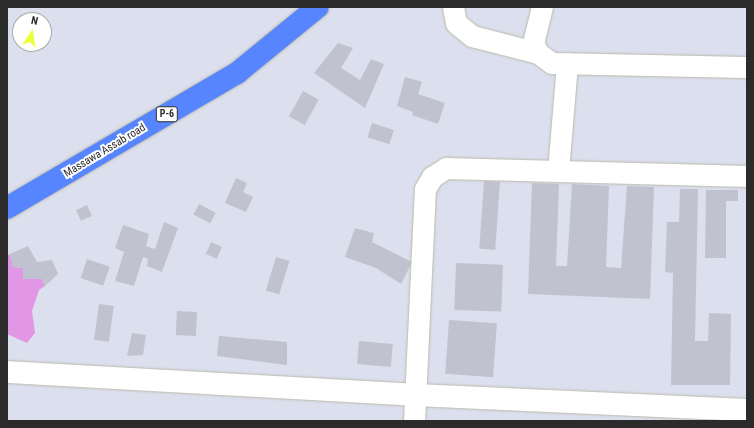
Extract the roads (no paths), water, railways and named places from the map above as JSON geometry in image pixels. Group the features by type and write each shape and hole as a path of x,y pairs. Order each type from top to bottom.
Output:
{"highway":[{"name":"Massawa Assab road","path":"7,208 237,73 318,7"}],"street":[{"path":"453,7 456,23 472,36 538,53 552,62 747,68"},
{"path":"538,53 533,44 542,7"},
{"path":"558,171 567,63"},
{"path":"414,421 425,189 432,177 446,168 747,176"},
{"path":"7,372 416,396 747,410"}]}
